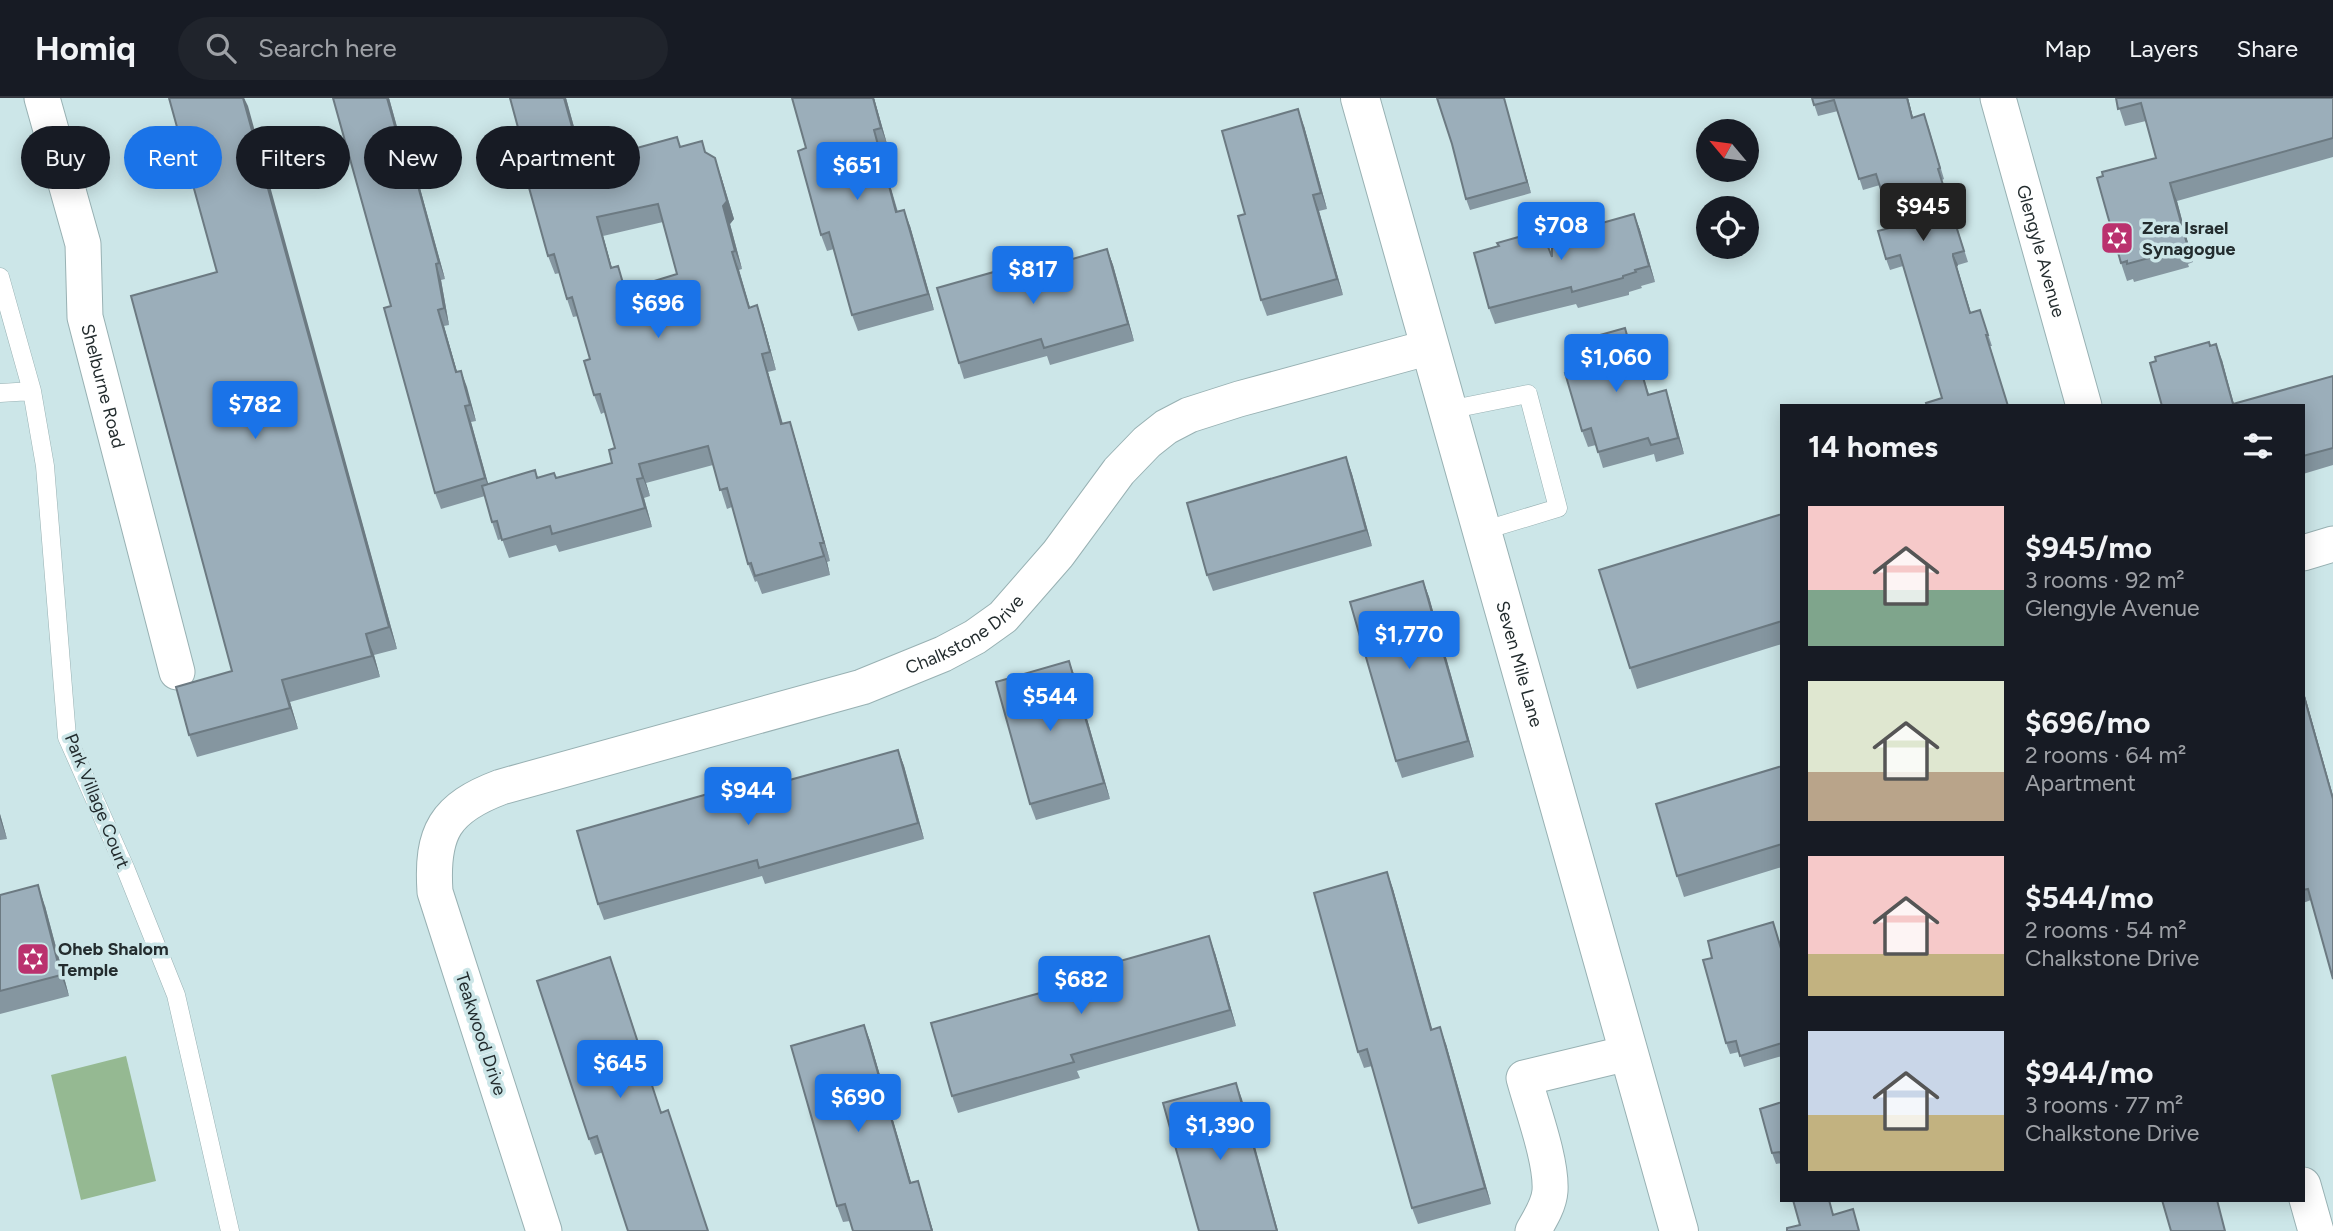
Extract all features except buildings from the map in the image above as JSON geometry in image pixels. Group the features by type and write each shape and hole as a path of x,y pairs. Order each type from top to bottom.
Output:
{"street":[{"name":"Shelburne Road","path":"42,98 83,244 85,317 177,673"},
{"name":"Seven Mile Lane","path":"1360,98 1679,1231"},
{"name":"Glengyle Avenue","path":"1998,98 2083,404"},
{"name":"Chalkstone Drive","path":"440,836 455,810 476,797 501,787 862,687 943,654 975,638 1003,617 1058,554 1119,471 1166,427 1189,415 1228,402 1430,347"},
{"path":"2305,552 2333,544"},
{"name":"Teakwood Drive","path":"440,836 433,864 435,892 544,1231"},
{"path":"1533,1231 1542,1216 1550,1192 1548,1168 1524,1078 1628,1054"},
{"path":"2305,1192 2316,1231"}],"lane":[{"name":"Park Village Court","path":"0,277 32,391 45,466 67,737 126,870 176,995 230,1231"},
{"path":"0,393 32,391"},
{"path":"1448,410 1528,394 1558,508 1482,531"}],"green space":[{"path":"126,1056 156,1181 81,1200 51,1075"}],"place":[{"name":"Zera Israel Synagogue","path":"2117,238"},
{"name":"Oheb Shalom Temple","path":"33,959"}]}
